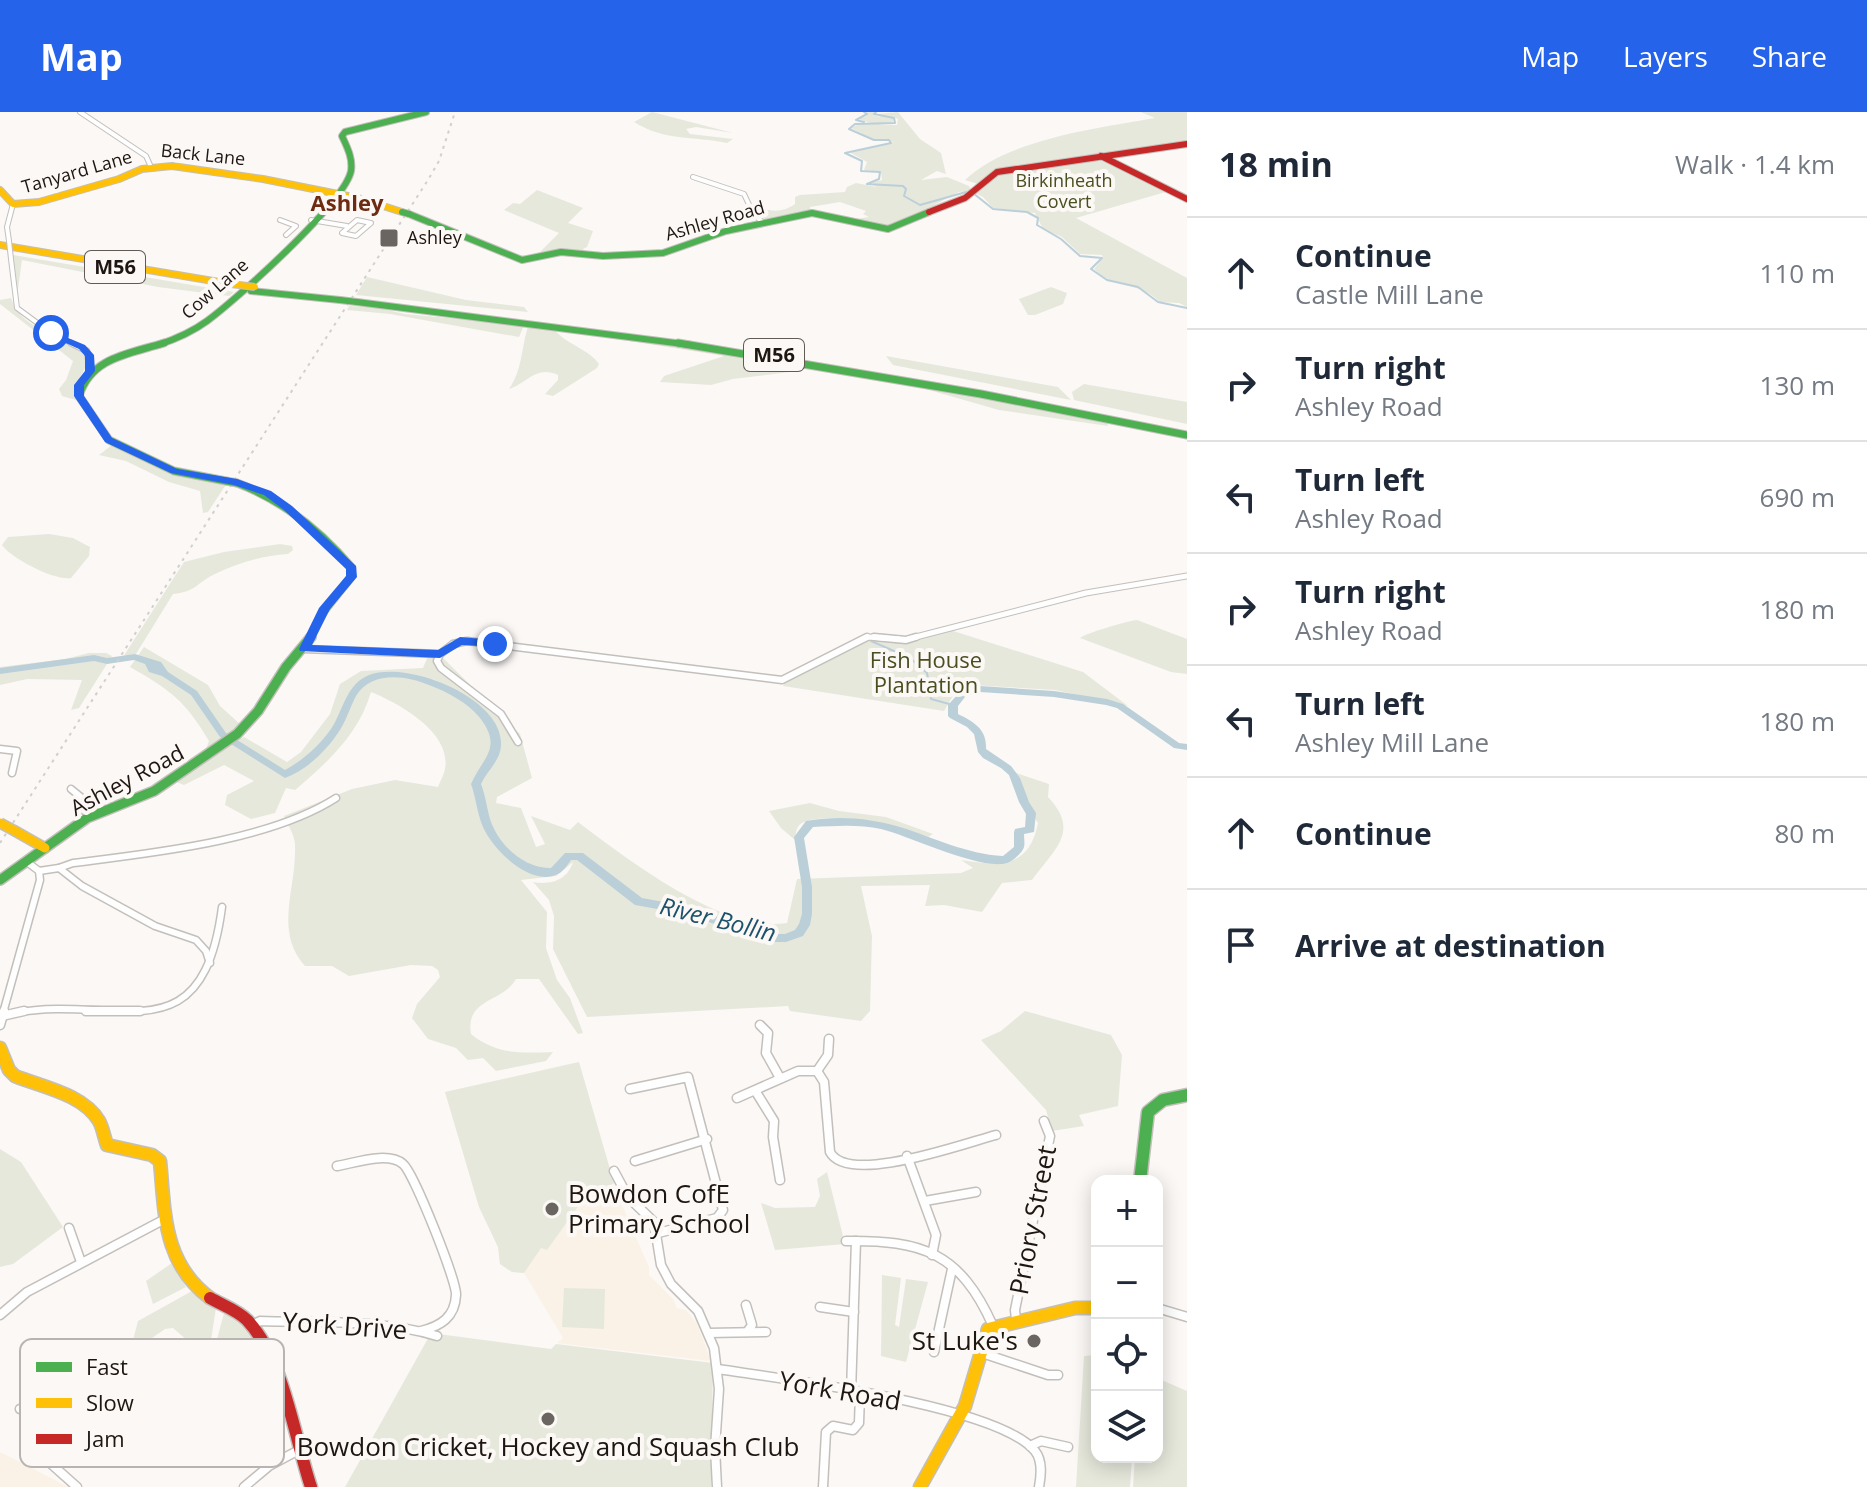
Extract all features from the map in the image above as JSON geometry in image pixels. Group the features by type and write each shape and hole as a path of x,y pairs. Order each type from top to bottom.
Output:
{"main road":[{"path":"340,195 352,168 351,156 342,136 344,132 426,112"},
{"name":"Ashley Road","path":"340,195 367,205 406,213 446,232 525,260 557,252 603,256 669,252 720,233 762,222 818,213 888,229 971,193 997,172 1187,144"},
{"path":"1101,156 1187,199"},
{"name":"Back Lane","path":"151,167 197,168 340,195"},
{"name":"Tanyard Lane","path":"14,206 66,196 151,167"},
{"path":"0,190 14,206"},
{"name":"Cow Lane","path":"90,371 115,357 170,341 202,325 287,250 299,229 340,195"},
{"name":"M56","path":"3,245 118,273 574,326 749,351 932,382 1187,432"},
{"name":"Ashley Road","path":"0,880 82,822 154,791 237,734 258,711 286,667 304,649 321,615 351,577 353,570 274,497 232,482 174,471 109,440 79,396 79,385 90,371"},
{"path":"0,823 45,848"},
{"path":"0,1048 9,1070 15,1076 78,1104 94,1115 100,1122 107,1145 157,1157 176,1266 188,1284 231,1308 253,1325 260,1339"},
{"path":"1140,1175 1144,1125 1148,1112 1163,1100 1187,1095"},
{"path":"920,1487 961,1413 984,1334 993,1326 1016,1320 1075,1308 1091,1308"},
{"path":"284,1398 297,1451 311,1487"}],"street":[{"name":"Back Lane","path":"80,112 146,156 151,167"},
{"path":"693,177 744,194 753,213 762,222"},
{"path":"367,205 385,209"},
{"path":"14,206 3,245 11,259 15,304 19,311 51,333 87,351 90,371"},
{"path":"280,220 299,229"},
{"path":"311,220 347,226 357,220 371,223 355,236 342,233 347,226"},
{"name":"Cow Lane","path":"286,235 299,229"},
{"path":"518,742 501,714 441,668 437,661 440,654 453,644 467,641 782,680 868,637 906,640 1086,593 1187,576"},
{"path":"304,649 440,654"},
{"path":"0,749 17,751 12,773"},
{"path":"72,792 82,798 78,814 82,822"},
{"path":"27,862 39,871 73,863 177,850 207,841 237,837 322,807 336,798"},
{"path":"59,868 82,886 155,926 196,940 206,951 210,963"},
{"path":"0,1025 40,880 39,871"},
{"path":"2,1016 48,1009 117,1014 174,1002 194,988 210,963 222,907"},
{"path":"0,983 11,982"},
{"path":"760,1025 768,1033 766,1053 780,1078"},
{"path":"817,1071 828,1055 829,1039"},
{"path":"737,1098 798,1071 817,1071"},
{"path":"817,1071 824,1082 830,1152 835,1160 845,1165 907,1156 996,1135"},
{"path":"630,1089 688,1077 707,1139 710,1166 723,1210 717,1218 658,1233"},
{"path":"756,1092 774,1121 773,1137 780,1180"},
{"name":"Priory Street","path":"1016,1320 1015,1310 1050,1136 1044,1121"},
{"path":"635,1161 707,1139"},
{"path":"907,1156 936,1235 932,1255"},
{"path":"337,1166 390,1158 403,1164 417,1185 457,1293 450,1317 436,1327 421,1331"},
{"path":"614,1171 628,1197 648,1215 658,1233 661,1265 671,1284 698,1311 708,1333 718,1369 717,1487"},
{"path":"925,1201 976,1192"},
{"path":"0,1315 27,1292 168,1217"},
{"path":"69,1228 81,1262"},
{"path":"823,1487 826,1432 833,1426 853,1430 859,1423 851,1241 909,1244 932,1255 971,1284 993,1326"},
{"path":"934,1352 952,1269"},
{"path":"746,1305 752,1325 747,1332"},
{"path":"820,1307 854,1312"},
{"path":"1163,1310 1187,1317"},
{"name":"York Drive","path":"253,1325 260,1321 334,1323 421,1331 437,1336"},
{"path":"708,1333 766,1332"},
{"path":"980,1353 1048,1375 1058,1375"},
{"name":"York Road","path":"718,1369 961,1413 1030,1446"},
{"path":"1039,1487 1039,1459 1030,1446 1041,1441 1068,1447"},
{"path":"284,1458 297,1451"},
{"path":"55,1467 77,1487"},
{"path":"244,1487 268,1467"}],"shaded area":[{"name":"Bowdon CofE Primary School","path":"579,1062 616,1191 649,1267 649,1275 673,1299 677,1308 686,1310 697,1323 711,1361 557,1343 563,1338 524,1273 512,1272 500,1264 498,1247 479,1207 445,1092"},
{"path":"0,1452 20,1462 20,1467 30,1467 68,1487 0,1487"}],"green space":[{"path":"652,112 733,133 696,127 686,129 690,134 733,139 727,143 668,135 634,122"},
{"path":"866,112 874,112 873,115 880,117 878,114 898,112 920,139 941,153 946,174 937,171 921,180 947,177 969,186 971,191 959,192 934,205 968,193 890,227 878,228 856,219 869,217 863,214 866,211 840,202 810,207 811,212 763,221 749,204 777,211 795,204 795,197 800,195 845,192 847,187 856,183 877,187 869,183 882,180 881,172 864,170 867,162 849,152 894,142 873,139 851,128 872,123 858,119 867,116"},
{"path":"1141,112 1187,112 1187,142 996,170 978,184 965,180 983,166 1029,145 1081,131 1155,118"},
{"name":"Birkinheath Covert","path":"1102,157 1169,191 1076,218 1187,278 1187,307 1179,303 1160,302 1144,291 1109,280 1094,269 1102,255 1080,254 1062,237 1043,229 1035,213 993,208 973,192 994,174"},
{"path":"537,190 583,208 568,223 593,231 587,247 583,249 585,252 538,254 559,233 504,210 513,203 520,204"},
{"path":"13,255 234,292 229,296 158,287 22,260 17,296"},
{"path":"367,277 466,300 524,307 528,312 356,295"},
{"path":"1051,287 1067,293 1063,304 1028,315 1019,299"},
{"path":"11,298 24,318 86,355 87,365 75,386 79,401 62,396 59,389 73,361 0,304 0,300"},
{"path":"349,306 524,325 519,337 390,314 347,310"},
{"path":"529,323 813,365 814,368 788,364 790,372 711,385 660,382 664,376 724,356 554,329 595,359 599,364 597,368 553,396 545,394 558,380 558,375 550,372 538,373 509,389 519,366"},
{"path":"886,356 1058,387 1071,400 893,365"},
{"path":"909,382 1107,421 1108,426 999,410"},
{"path":"1084,384 1187,402 1187,424 1074,400 1072,392"},
{"path":"112,445 168,472 227,483 208,512 203,513 200,491 169,482 126,461 99,455"},
{"path":"49,534 73,538 90,547 89,556 71,578 34,568 2,545 8,537"},
{"path":"280,544 292,546 293,550 288,554 259,558 231,567 191,589 173,594 136,654 123,657 184,562 224,552"},
{"path":"1137,620 1187,639 1187,674 1171,672 1080,638"},
{"name":"Fish House Plantation","path":"947,629 1083,672 1128,706 1055,690 971,685 954,694 944,711 783,686 785,680 869,638 900,642"},
{"path":"144,647 208,685 220,706 241,725 204,755 209,741 192,715 166,690 130,667"},
{"path":"89,653 112,656 79,708 71,710 82,680 27,679 0,685 0,667"},
{"path":"428,656 443,658 520,734 532,778 497,797 496,803 521,808 536,847 545,844 531,816 570,830 578,822 677,890 735,917 762,923 787,923 797,879 961,873 973,868 961,860 1000,863 1020,857 1034,838 1038,823 1025,804 1025,794 1016,773 1049,784 1048,797 1063,820 1061,840 1032,880 1002,883 982,912 944,905 925,906 930,885 861,886 872,936 870,1011 861,1021 790,1011 788,1006 587,1017 553,949 554,916 549,900 533,882 557,880 567,874 573,862 556,876 521,880 547,912 546,948 557,980 570,998 583,1033 578,1034 539,979 516,979 503,993 479,1007 471,1022 471,1034 500,1049 553,1052 546,1061 496,1071 483,1058 468,1060 456,1048 428,1039 412,1018 417,1004 440,977 438,970 432,966 411,965 349,976 332,966 305,966 290,938 288,923 295,845 284,816 352,789 395,780 438,787 445,769 445,756 432,731 421,721 395,703 371,692 359,721 330,758 295,790 286,788 275,813 251,819 225,805 227,795 254,781 224,765 184,785 174,781 244,737 287,762 301,752 330,714 340,684 361,671 423,668"},
{"path":"810,803 839,811 886,817 933,834 928,837 865,821 830,818 802,823 797,828 795,840 781,828 769,811"},
{"path":"1025,1011 1111,1035 1122,1055 1118,1106 1079,1115 1084,1126 1052,1131 1046,1110 981,1040 1001,1031"},
{"path":"579,1062 614,1183 607,1187 602,1198 580,1204 547,1250 541,1248 524,1273 512,1272 500,1264 498,1247 479,1207 445,1092"},
{"path":"0,1149 21,1162 63,1227 13,1264 0,1267"},
{"path":"827,1172 845,1244 775,1250 761,1203 775,1208 815,1207 820,1196 817,1179"},
{"path":"172,1263 186,1287 153,1304 146,1281"},
{"path":"882,1275 901,1278 895,1325 899,1327 906,1279 928,1282 906,1362 881,1356"},
{"path":"564,1288 605,1289 604,1329 562,1327"},
{"path":"192,1291 216,1308 211,1339 186,1339 173,1328 165,1329 151,1339 133,1339 138,1321"},
{"path":"224,1313 246,1325 254,1339 217,1339"},
{"name":"Bowdon Cricket, Hockey and Squash Club","path":"431,1333 551,1349 556,1344 713,1363 711,1487 345,1487"},
{"path":"1091,1355 1091,1463 1132,1463 1130,1487 1076,1487 1084,1356"},
{"path":"1163,1381 1187,1391 1187,1487 1133,1487 1135,1463 1163,1463"}],"waterway":[{"path":"864,112 867,114 856,120 864,122"},
{"path":"876,112 874,114 894,118 895,123 855,124 849,129 874,140 889,140 891,143 845,153 862,161 861,171 880,172 879,179 867,184 903,186 906,189 904,196 920,205 966,192"},
{"path":"973,193 993,209 1027,212 1038,218 1037,225 1061,239 1080,256 1102,258 1091,269 1107,280 1138,287 1158,302 1187,308"},
{"path":"871,641 910,658 927,673 931,699 953,705"},
{"name":"River Bollin","path":"0,671 94,658 107,661 135,657 149,662"},
{"name":"River Bollin","path":"149,662 158,664 165,674"},
{"name":"River Bollin","path":"149,662 152,670 165,674"},
{"name":"River Bollin","path":"165,674 194,693 223,735 285,775 306,761 330,737 353,693 364,681 388,674 406,675 446,688 480,711 491,725 496,747 476,784 492,835 505,851 523,865 532,870 551,872 569,856 579,856 639,902 686,910 768,938 786,938 799,933 804,925 808,901 799,837 810,824 844,822 879,825 957,852 989,859 1005,860 1019,848 1019,832 1030,829 1031,813 1012,773 981,750 981,737 975,728 953,716 953,705 962,695 980,689 1054,694 1107,702 1120,706 1177,746 1187,747"}],"railway":[{"path":"0,843 428,180 439,161 455,112"}],"traffic: fast":[{"path":"226,481 174,471 109,440 79,396 83,382 103,363 173,340 205,322 293,244 340,194 347,182 351,159 342,136 345,132 426,112"},
{"path":"402,212 409,214"},
{"path":"409,214 522,260 561,252 603,256 663,253 726,231 812,213 888,229 929,212"},
{"path":"251,291 340,300"},
{"path":"340,300 357,302"},
{"path":"357,302 566,327 774,358 981,394 1187,435"},
{"path":"226,481 237,483"},
{"path":"0,880 87,818 154,791 237,734 258,711 286,667 308,644 321,615 351,577 352,568 300,517 269,497 237,483"},
{"path":"1141,1175 1148,1112 1163,1100 1187,1095"}],"traffic: slow":[{"path":"0,190 13,204 39,202 119,179 142,169 172,166 263,179 358,198 402,212"},
{"path":"0,245 231,284"},
{"path":"231,284 255,287"},
{"path":"0,823 15,831"},
{"path":"15,831 45,848"},
{"path":"0,1048 9,1070 15,1076 72,1099 92,1112 107,1145 152,1155 160,1161 169,1237 175,1255 194,1286 210,1298"},
{"path":"920,1487 965,1406 988,1329 1075,1308 1091,1308"}],"traffic: jam":[{"path":"929,212 965,198 997,172 1187,144"},
{"path":"1101,156 1187,199"},
{"path":"210,1298 243,1316 261,1339"},
{"path":"284,1396 311,1487"}],"place":[{"name":"Ashley","path":"389,238"},
{"name":"Bowdon CofE Primary School","path":"552,1209"},
{"name":"St Luke's","path":"1034,1341"},
{"name":"Bowdon Cricket, Hockey and Squash Club","path":"548,1419"}],"district":[{"name":"Ashley","path":"347,203"}],"route":[{"path":"51,333 82,347 90,355 90,371 79,385 79,396 109,440 174,471 237,483 267,493 344,558 352,568 351,577 325,608 304,649 440,654 460,641 495,644"}]}
